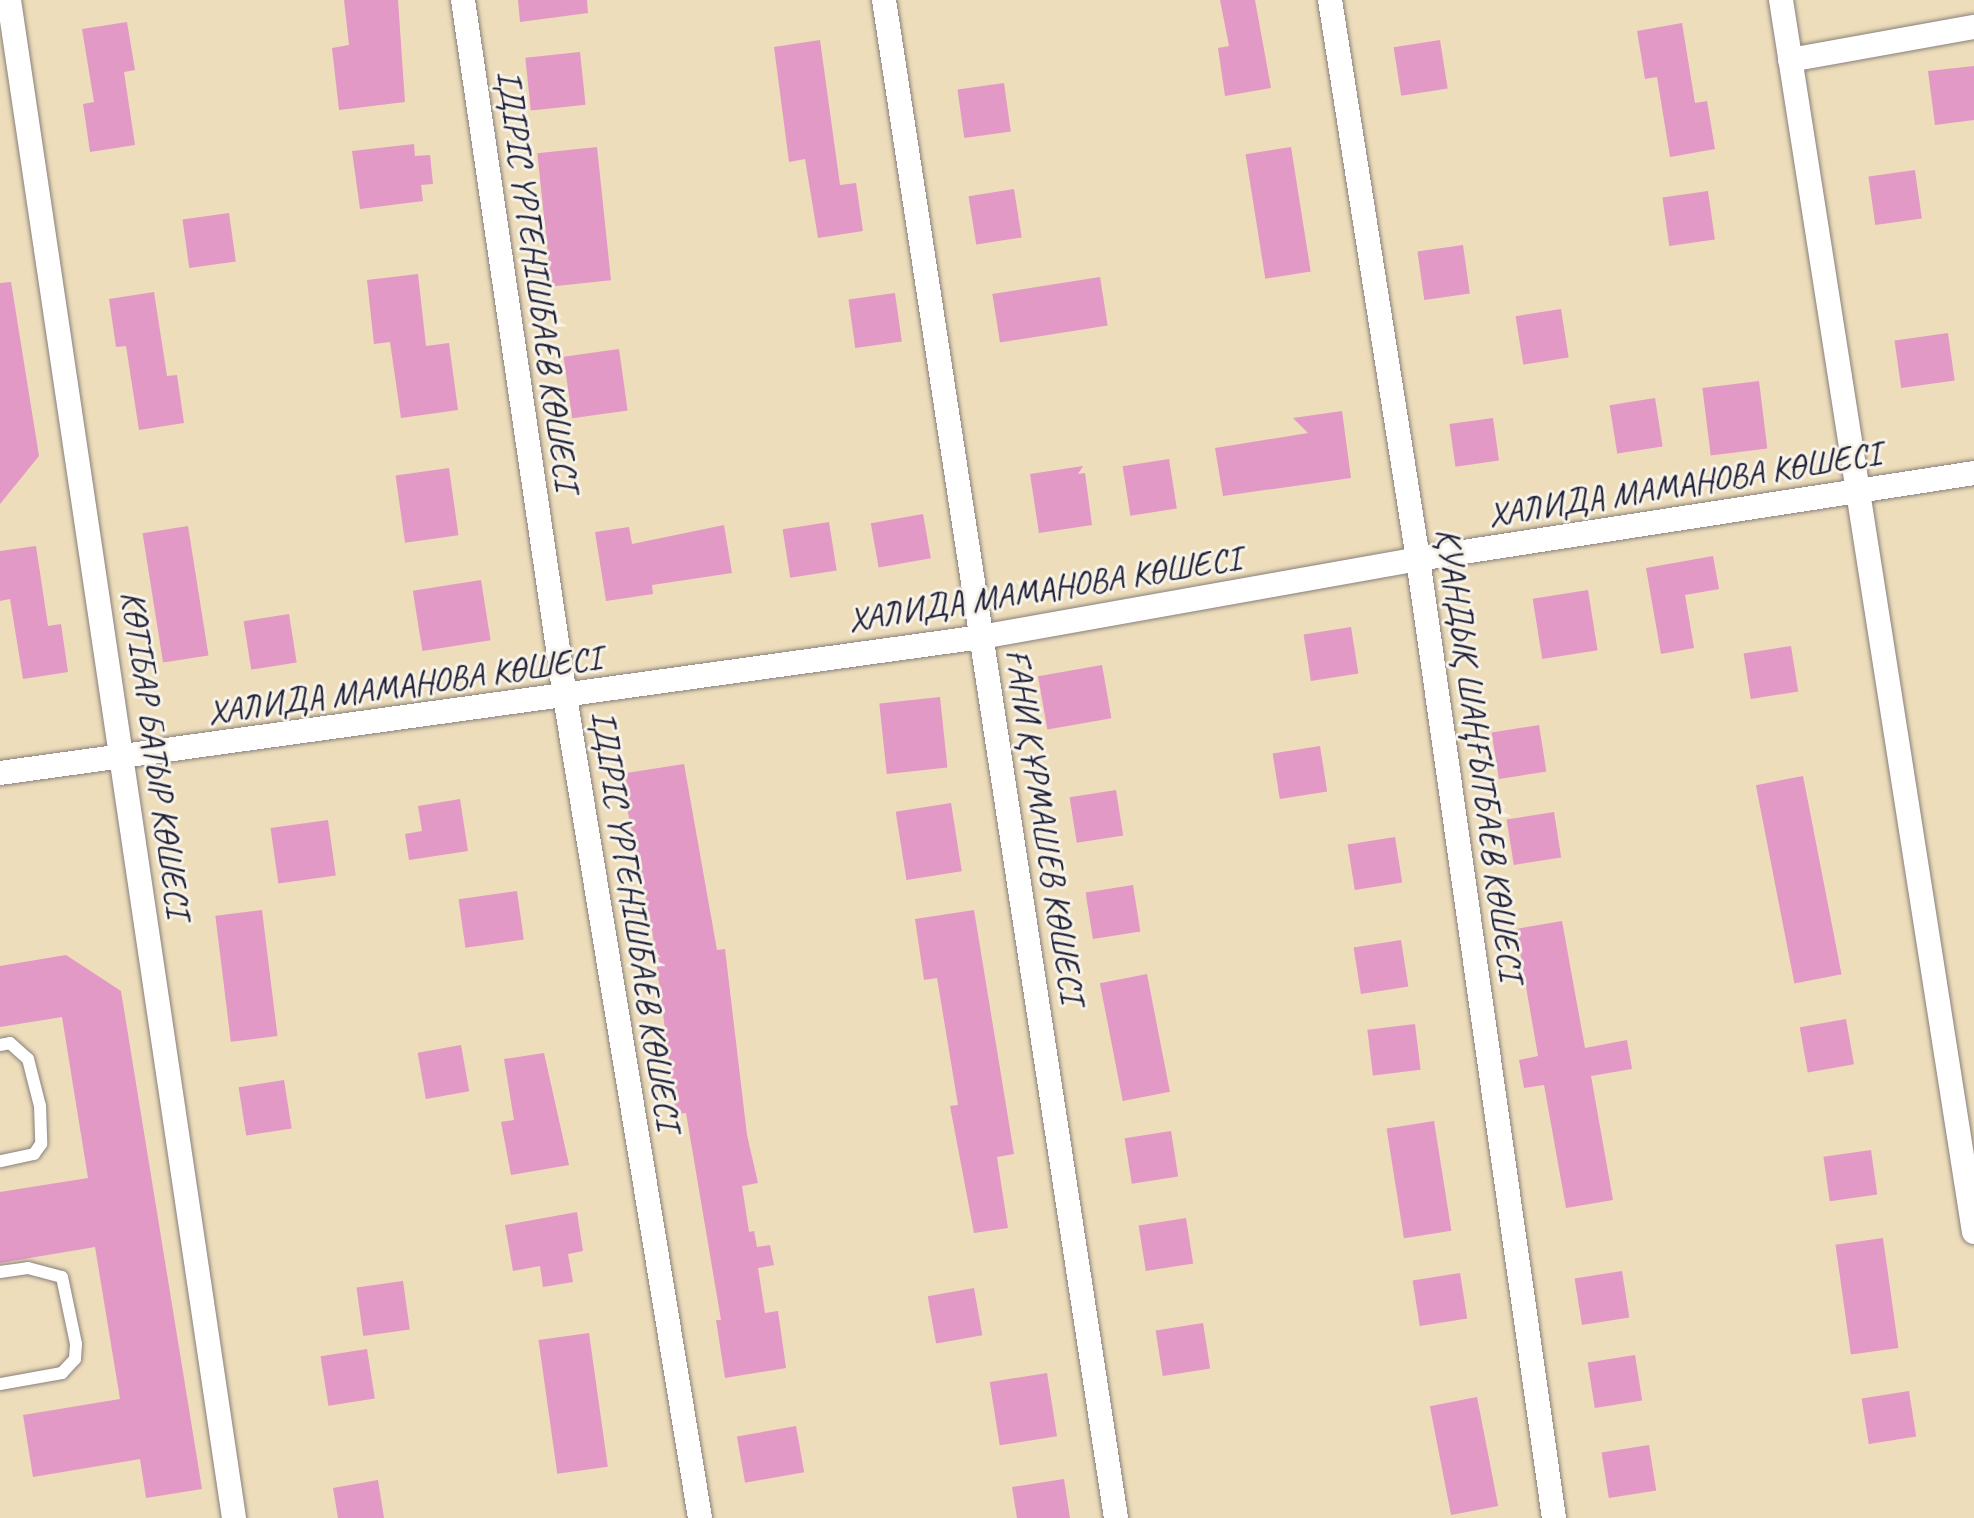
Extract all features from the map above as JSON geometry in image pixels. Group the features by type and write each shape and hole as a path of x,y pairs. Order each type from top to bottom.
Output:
{"street":[{"name":"КӨТІБАР БАТЫР КӨШЕСІ","path":"9,0 234,1518"},
{"name":"ІДІРІС ҮРГЕНІШБАЕВ КӨШЕСІ","path":"463,0 565,697 700,1518"},
{"name":"ҒАНИ ҚҰРМАШЕВ КӨШЕСІ","path":"884,0 1116,1518"},
{"name":"ҚУАНДЫҚ ШАҢҒЫТБАЕВ КӨШЕСІ","path":"1330,0 1418,559 1554,1518"},
{"path":"1781,0 1974,1232"},
{"path":"1790,60 1974,27"},
{"name":"ХАЛИДА МАМАНОВА КӨШЕСІ","path":"0,773 981,637 1418,559 1974,473"}],"lane":[{"path":"0,1045 10,1043 28,1059 40,1106 41,1144 34,1154 0,1161"},
{"path":"0,1272 28,1268 62,1277 76,1344 75,1359 62,1373 0,1384"}],"building":[{"path":"344,0 398,0 405,102 339,110 332,48 349,45"},
{"path":"518,0 587,0 588,13 520,22"},
{"path":"1220,0 1255,0 1271,88 1225,96 1218,48 1229,46"},
{"path":"127,22 135,70 124,72 135,145 90,152 83,104 94,102 82,29"},
{"path":"1682,23 1695,103 1707,101 1715,149 1670,157 1657,77 1645,79 1637,31"},
{"path":"820,40 840,185 856,183 863,231 818,238 805,159 789,162 774,47"},
{"path":"1440,40 1448,88 1401,96 1394,47"},
{"path":"580,52 586,105 531,110 525,58"},
{"path":"1974,66 1974,120 1935,125 1928,71"},
{"path":"1004,83 1011,132 964,138 957,90"},
{"path":"414,144 415,156 430,155 433,184 421,185 423,201 360,209 352,151"},
{"path":"597,147 611,280 551,287 537,153"},
{"path":"1291,147 1311,271 1265,279 1246,154"},
{"path":"1915,170 1922,219 1875,225 1868,177"},
{"path":"1014,189 1022,237 976,245 969,196"},
{"path":"1708,191 1715,240 1669,246 1662,197"},
{"path":"229,213 236,262 189,268 182,220"},
{"path":"1463,245 1470,294 1424,300 1417,251"},
{"path":"418,274 426,346 449,343 458,410 401,418 390,342 374,344 367,280"},
{"path":"1100,277 1108,325 1000,342 992,294"},
{"path":"11,282 39,456 0,504 0,283"},
{"path":"154,292 167,376 177,375 184,423 139,430 126,346 116,347 109,299"},
{"path":"895,293 902,342 855,348 848,300"},
{"path":"1561,309 1569,357 1523,365 1516,316"},
{"path":"1948,333 1955,381 1901,388 1895,341"},
{"path":"619,349 628,410 572,418 564,357"},
{"path":"1759,381 1767,448 1711,455 1702,388"},
{"path":"1655,398 1663,446 1617,454 1610,405"},
{"path":"1342,411 1351,478 1223,496 1215,448 1308,433 1293,418"},
{"path":"1493,418 1499,461 1455,467 1449,424"},
{"path":"1169,459 1177,508 1130,516 1123,466"},
{"path":"1083,466 1078,474 1085,473 1092,525 1039,533 1030,474"},
{"path":"449,468 458,535 405,543 396,476"},
{"path":"923,514 931,558 879,568 871,523"},
{"path":"829,522 837,570 790,578 783,529"},
{"path":"724,525 732,573 652,585 653,594 606,601 595,532 629,527 632,544"},
{"path":"188,526 208,655 163,663 143,533"},
{"path":"36,546 48,626 61,624 68,672 23,679 10,599 0,601 0,551"},
{"path":"1713,556 1719,589 1685,595 1694,648 1661,654 1646,568"},
{"path":"481,580 491,640 422,651 413,591"},
{"path":"1588,590 1598,650 1542,659 1533,599"},
{"path":"289,614 297,662 251,670 244,621"},
{"path":"1351,627 1358,673 1311,681 1304,635"},
{"path":"1791,646 1798,691 1751,699 1744,654"},
{"path":"1102,665 1111,718 1047,729 1038,676"},
{"path":"940,697 947,768 887,774 879,703"},
{"path":"1539,725 1546,771 1499,779 1492,733"},
{"path":"1320,746 1327,791 1280,799 1273,754"},
{"path":"684,764 717,950 725,949 747,1135 758,1183 742,1186 749,1232 754,1231 757,1247 770,1245 774,1265 758,1268 765,1313 778,1311 786,1368 725,1378 716,1320 721,1320 686,1113 676,1114 652,929 620,774"},
{"path":"1803,776 1842,974 1794,983 1756,785"},
{"path":"1116,790 1123,835 1077,843 1070,797"},
{"path":"460,799 468,851 409,860 405,834 422,831 418,806"},
{"path":"951,803 962,871 906,880 896,812"},
{"path":"1554,812 1561,857 1514,865 1507,820"},
{"path":"328,820 336,875 278,884 271,828"},
{"path":"1395,837 1402,882 1355,890 1348,845"},
{"path":"1133,885 1140,931 1093,939 1086,893"},
{"path":"517,891 524,940 465,948 459,899"},
{"path":"262,910 277,1036 231,1042 215,916"},
{"path":"974,910 1014,1154 997,1157 1008,1228 974,1233 950,1106 958,1105 937,978 924,980 915,919"},
{"path":"1562,921 1585,1048 1627,1040 1632,1069 1591,1076 1613,1200 1566,1208 1544,1085 1524,1088 1519,1060 1538,1056 1516,929"},
{"path":"1401,940 1408,986 1361,994 1354,948"},
{"path":"66,955 121,991 202,1489 146,1498 140,1459 33,1477 23,1415 120,1399 95,1247 0,1263 0,1192 88,1178 62,1017 0,1027 0,966"},
{"path":"1147,974 1170,1092 1123,1101 1100,983"},
{"path":"1846,1019 1854,1064 1808,1072 1800,1027"},
{"path":"1415,1024 1421,1070 1373,1076 1367,1030"},
{"path":"461,1045 469,1091 426,1099 418,1053"},
{"path":"544,1053 569,1165 511,1175 501,1122 514,1120 504,1059"},
{"path":"284,1080 292,1128 246,1136 239,1087"},
{"path":"1434,1121 1451,1231 1404,1238 1387,1129"},
{"path":"1171,1131 1178,1176 1132,1184 1125,1138"},
{"path":"1871,1150 1877,1195 1830,1201 1823,1157"},
{"path":"577,1212 583,1251 568,1254 573,1282 543,1287 540,1266 513,1271 505,1225"},
{"path":"1186,1218 1193,1263 1146,1271 1139,1226"},
{"path":"1883,1238 1898,1348 1851,1355 1835,1245"},
{"path":"1622,1271 1629,1317 1582,1325 1575,1279"},
{"path":"1460,1273 1467,1318 1420,1326 1413,1281"},
{"path":"403,1281 410,1330 363,1336 356,1288"},
{"path":"974,1288 982,1335 936,1343 928,1296"},
{"path":"1203,1323 1210,1368 1163,1376 1156,1331"},
{"path":"589,1333 608,1467 557,1474 538,1340"},
{"path":"367,1349 375,1398 328,1406 321,1356"},
{"path":"1635,1355 1642,1400 1595,1408 1588,1363"},
{"path":"1047,1373 1057,1436 1000,1445 990,1382"},
{"path":"1909,1391 1916,1436 1869,1444 1862,1399"},
{"path":"1477,1397 1498,1506 1451,1515 1430,1406"},
{"path":"796,1426 804,1472 745,1483 737,1436"},
{"path":"1649,1445 1656,1490 1609,1498 1602,1453"},
{"path":"1064,1479 1070,1518 1017,1518 1012,1487"},
{"path":"378,1480 384,1518 338,1518 333,1488"}]}
